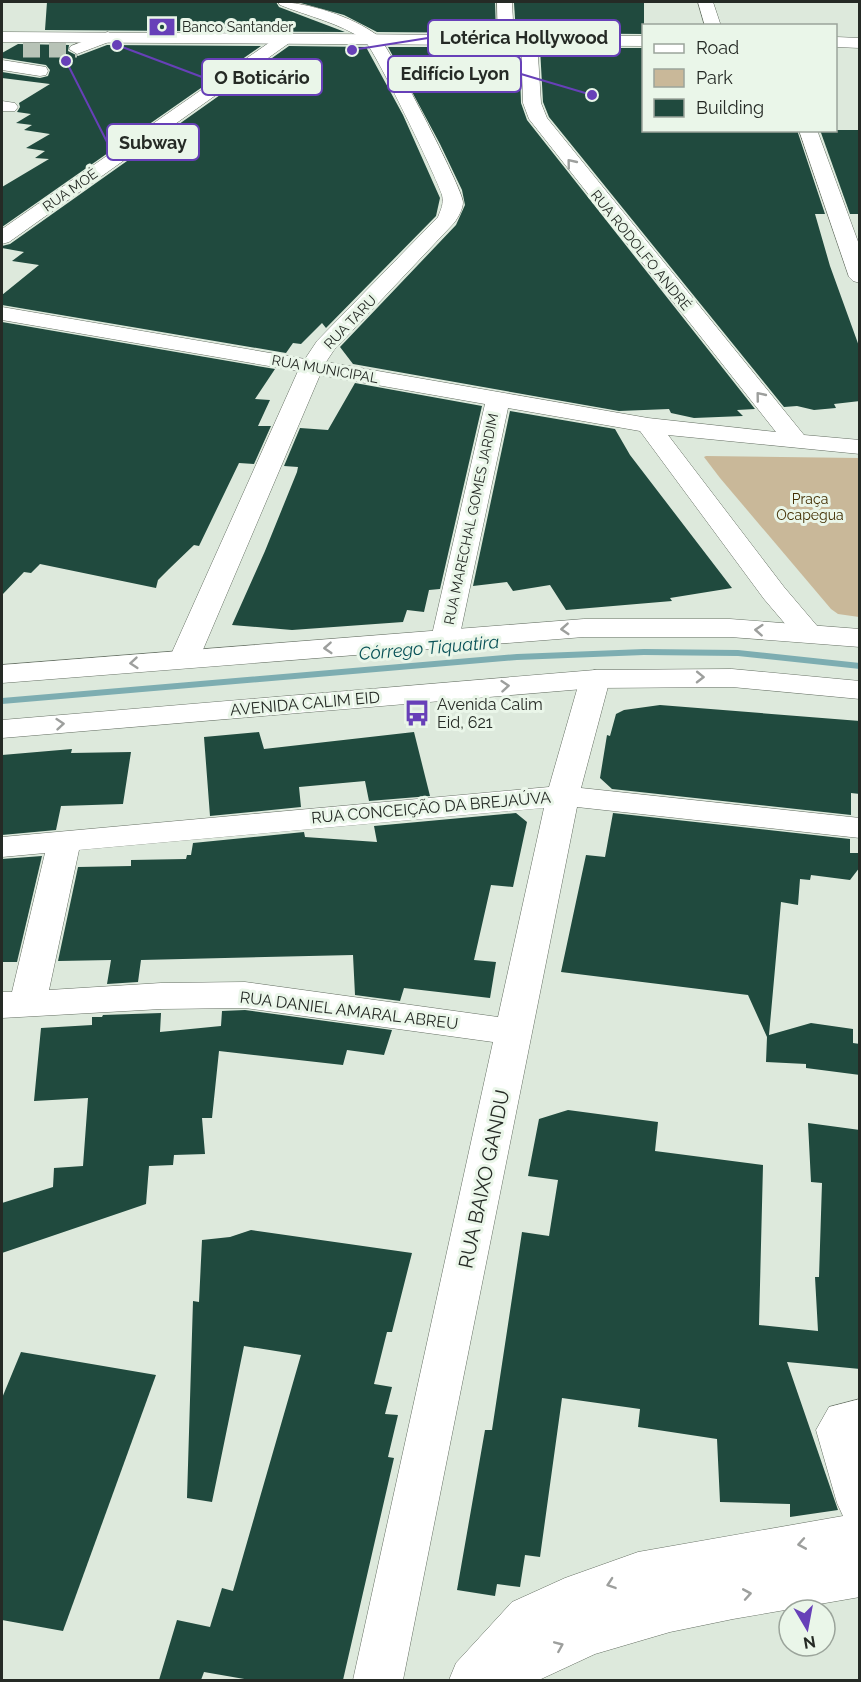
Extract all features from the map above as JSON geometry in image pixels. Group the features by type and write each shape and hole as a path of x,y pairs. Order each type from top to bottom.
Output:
{"street":[{"path":"285,2 352,27 373,39"},
{"path":"504,2 506,40"},
{"path":"706,2 712,24"},
{"path":"77,49 108,37"},
{"path":"9,44 108,37 642,41"},
{"name":"RUA MOÉ","path":"2,238 286,38"},
{"name":"RUA TARU","path":"184,659 312,366 325,346 447,219 453,203 451,193 432,150 373,39"},
{"name":"RUA RODOLFO ANDRÉ","path":"529,40 532,104 537,119 792,436"},
{"path":"837,42 860,43"},
{"path":"2,65 40,71"},
{"path":"809,132 860,277"},
{"name":"RUA MUNICIPAL","path":"2,313 648,425"},
{"name":"RUA MARECHAL GOMES JARDIM","path":"445,639 498,399"},
{"path":"792,436 860,423"},
{"path":"648,425 724,435 792,436 860,447"},
{"path":"648,425 774,593 808,633"},
{"path":"2,674 584,628 730,628 860,639"},
{"name":"AVENIDA CALIM EID","path":"2,729 595,679 732,678 860,690"},
{"name":"RUA BAIXO GANDU","path":"378,1680 563,796 595,679"},
{"name":"RUA CONCEIÇÃO DA BREJAÚVA","path":"2,847 563,796 860,828"},
{"path":"15,1004 64,840"},
{"name":"RUA DANIEL AMARAL ABREU","path":"15,1004 161,996 245,995 515,1032"},
{"path":"860,1418 845,1421 839,1431 860,1503"},
{"path":"474,1680 530,1618 582,1594 638,1574 860,1535"},
{"path":"488,1680 547,1651 607,1626 668,1609 732,1596 860,1575"}],"green space":[{"name":"Praça Ocapegua","path":"704,457 859,458 859,617 838,614 831,609 720,478"}],"building":[{"path":"47,2 276,2 279,7 345,32 45,30"},
{"path":"297,2 495,2 496,33 377,32 344,15"},
{"path":"644,2 642,34 516,33 514,3"},
{"path":"18,44 69,45 68,51 78,56 107,45 261,46 2,227 2,187 49,159 35,158 45,151 26,148 50,134 24,130 32,125 16,123 31,114 17,112 20,107 19,103 50,84 2,78 2,72 40,78 48,76 50,70 46,65 2,58 2,53"},
{"path":"289,46 366,47 403,115 440,198 436,216 326,328 322,323 301,344 293,343 286,353 2,305 2,295 39,265 12,261 24,252 2,248 2,246 10,244"},
{"path":"388,47 519,47 521,103 527,120 755,409 737,410 743,416 694,418 671,413 669,409 619,411 353,364 340,347 456,225 465,205 462,190 440,144"},
{"path":"540,48 642,48 642,132 798,132 825,214 815,214 830,266 860,349 860,401 834,404 836,408 814,410 797,406 784,407 549,117 543,102"},
{"path":"860,130 860,214 850,214 821,132"},
{"path":"2,322 275,369 255,399 270,400 258,426 271,426 254,464 239,463 199,546 194,545 169,569 158,580 156,588 40,564 31,573 24,572 2,595"},
{"path":"355,383 482,406 440,589 429,590 424,612 407,610 403,622 292,630 232,625 297,472 298,467 284,466 300,428 328,430"},
{"path":"510,411 615,429 630,455 732,588 670,598 672,601 566,610 550,585 513,591 507,582 473,586"},
{"path":"660,705 860,721 860,794 851,793 851,815 612,789 600,778 607,735 610,736 616,714 624,710"},
{"path":"259,732 264,749 414,732 430,796 369,801 365,781 299,787 301,807 210,816 204,737"},
{"path":"72,749 71,753 131,752 123,804 61,806 56,830 2,835 2,755"},
{"path":"516,813 527,822 513,887 491,885 474,960 496,962 490,998 404,988 400,1001 355,995 353,955 141,960 138,982 107,984 111,960 58,961 78,867 131,866 131,860 186,859 187,855 191,855 193,843 304,832 305,837 377,842 374,826"},
{"path":"613,813 850,839 850,853 860,853 860,867 850,880 811,875 810,880 800,879 798,905 781,902 769,1035 811,1023 853,1029 853,1043 860,1044 860,1075 806,1068 806,1064 766,1062 767,1037 748,995 561,972 586,855 605,857"},
{"path":"42,856 17,962 2,962 2,859"},
{"path":"245,1010 392,1030 384,1055 347,1050 343,1065 219,1051 212,1118 202,1118 205,1154 174,1155 173,1165 149,1166 146,1204 2,1253 2,1203 53,1187 54,1168 83,1166 88,1098 34,1101 41,1028 92,1025 92,1017 103,1015 161,1013 160,1032 221,1026 222,1011"},
{"path":"568,1110 658,1122 655,1151 763,1165 759,1325 818,1331 815,1277 819,1277 822,1183 811,1182 808,1123 860,1130 860,1369 787,1362 838,1510 790,1517 790,1504 720,1502 717,1439 638,1427 640,1409 562,1398 540,1557 525,1555 520,1587 497,1584 495,1596 457,1590 485,1430 492,1430 522,1232 549,1236 558,1180 528,1176 539,1119"},
{"path":"251,1230 412,1253 392,1332 387,1332 374,1384 392,1387 385,1414 398,1415 388,1457 394,1458 343,1680 250,1680 204,1672 201,1680 159,1680 177,1620 210,1627 222,1588 233,1591 301,1355 244,1346 212,1502 187,1498 193,1301 199,1302 202,1240 230,1237"},
{"path":"21,1352 156,1375 63,1631 2,1620 2,1398"}],"waterway":[{"name":"Córrego Tiquatira","path":"2,701 517,657 644,652 738,653 860,666"}],"tunnel":[{"path":"23,49 77,49"}],"place":[{"name":"Banco Santander","path":"162,27"},
{"name":"O Boticário","path":"117,45"},
{"name":"Lotérica Hollywood","path":"352,50"},
{"name":"Subway","path":"66,61"},
{"name":"Edifício Lyon","path":"592,95"},
{"name":"Avenida Calim Eid, 621","path":"417,713"}]}
